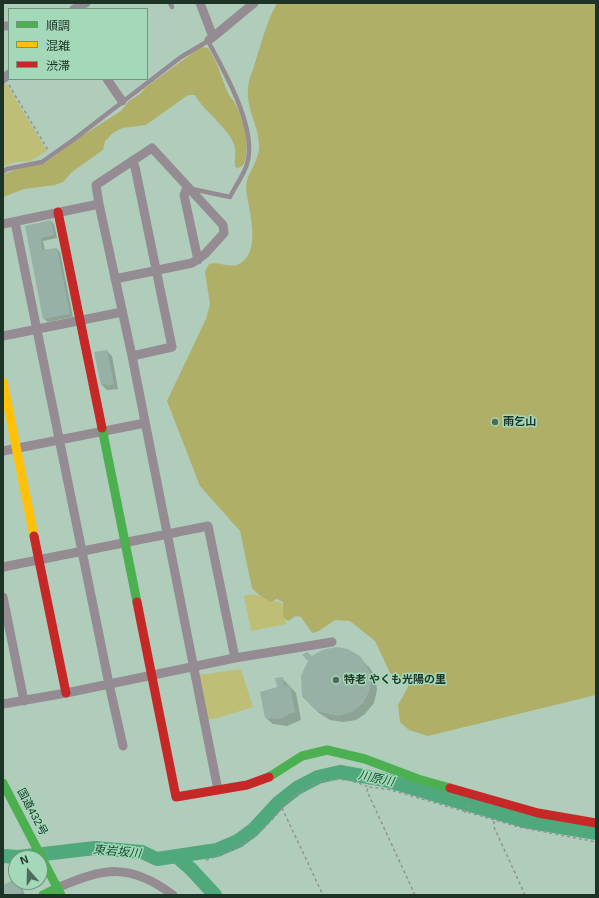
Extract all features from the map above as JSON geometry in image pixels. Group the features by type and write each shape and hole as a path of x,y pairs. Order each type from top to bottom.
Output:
{"main road":[{"path":"58,212 176,797 248,784 268,777 302,756 317,751 327,750 365,759 418,779 538,813 596,823"},
{"path":"3,382 66,693"},
{"name":"国道432号","path":"3,783 59,892"},
{"path":"43,895 59,892"}],"street":[{"path":"76,8 86,3"},
{"path":"200,3 210,39 254,3"},
{"path":"108,80 122,101"},
{"path":"115,279 156,271 198,260 224,233 223,225 152,148 96,185 99,204 122,312 132,356 218,790"},
{"path":"132,161 135,167 172,347 132,356"},
{"path":"188,188 184,195 198,260"},
{"path":"3,224 99,204"},
{"path":"15,222 38,329 109,684 124,746"},
{"path":"3,336 122,312"},
{"path":"3,451 145,423"},
{"path":"3,566 208,526 235,658"},
{"path":"3,597 24,701"},
{"path":"3,704 66,693 235,658 332,642"},
{"path":"59,892 103,872 116,871 131,873 148,879 173,895"}],"lane":[{"path":"3,172 7,169 42,162 181,57 210,39 229,80 247,129 249,147 248,158 247,164 230,197 188,188"}],"path":[{"path":"5,76 48,150"},
{"path":"373,769 367,791 414,895"},
{"path":"206,860 223,854 243,844 268,825 293,797 309,787 323,781 346,778 368,787 388,789 494,821 596,842"},
{"path":"465,812 469,799"},
{"path":"282,808 323,895"},
{"path":"494,821 494,827 525,895"}],"shaded area":[{"path":"277,3 596,3 596,695 428,736 409,730 400,722 398,705 408,687 408,681 393,679 375,641 350,621 335,620 319,631 312,633 301,617 296,616 288,621 283,617 283,602 277,599 270,602 252,588 240,531 200,486 167,401 206,319 210,304 205,272 209,264 213,263 229,266 237,265 247,257 251,248 252,228 246,188 248,177 259,151 259,145 257,131 249,104 248,86 264,34"},
{"path":"201,47 208,48 211,53 217,64 228,93 241,115 247,141 245,161 242,166 238,168 235,167 235,148 229,135 195,95 188,95 146,125 122,128 113,133 105,141 103,150 72,172 63,182 55,185 24,189 3,197 3,175 14,170 45,163 80,137 121,111 129,101 140,94 146,87"},
{"path":"6,83 47,151 30,161 15,162 3,167 3,86"},
{"path":"253,594 282,603 286,624 251,631 244,596"},
{"path":"241,669 253,707 214,719 207,719 199,675"}],"building":[{"path":"51,220 54,235 41,238 42,250 57,248 70,314 43,319 25,226"},
{"path":"107,350 114,384 106,386 106,384 101,385 94,352"},
{"name":"特老 やくも光陽の里","path":"336,647 348,649 360,656 368,668 371,679 370,690 363,703 352,712 339,716 320,712 311,706 304,696 302,697 301,676 308,661 302,655 307,652 312,656 322,650"},
{"path":"283,677 284,686 290,685 295,713 291,713 280,719 265,718 260,692 277,687 275,678"},
{"path":"8,883 8,890 21,890 22,892 17,895 3,895 3,885"}],"waterway":[{"name":"川原川","path":"3,856 18,857 95,848 142,852 157,859 217,850 238,841 253,830 278,803 297,788 318,777 340,772 385,780 525,821 596,833"},
{"name":"東岩坂川","path":"176,856 191,869 215,895"}],"traffic: fast":[{"path":"102,428 137,602"},
{"path":"269,777 302,756 327,750 365,759 418,779 450,788"},
{"path":"3,783 61,895"},
{"path":"43,895 57,888"}],"traffic: slow":[{"path":"3,382 34,536"}],"traffic: jam":[{"path":"58,212 102,428"},
{"path":"34,536 66,693"},
{"path":"137,602 176,797 247,785 269,777"},
{"path":"450,788 538,813 596,823"}],"place":[{"name":"雨乞山","path":"495,422"},
{"name":"特老 やくも光陽の里","path":"336,680"}]}
